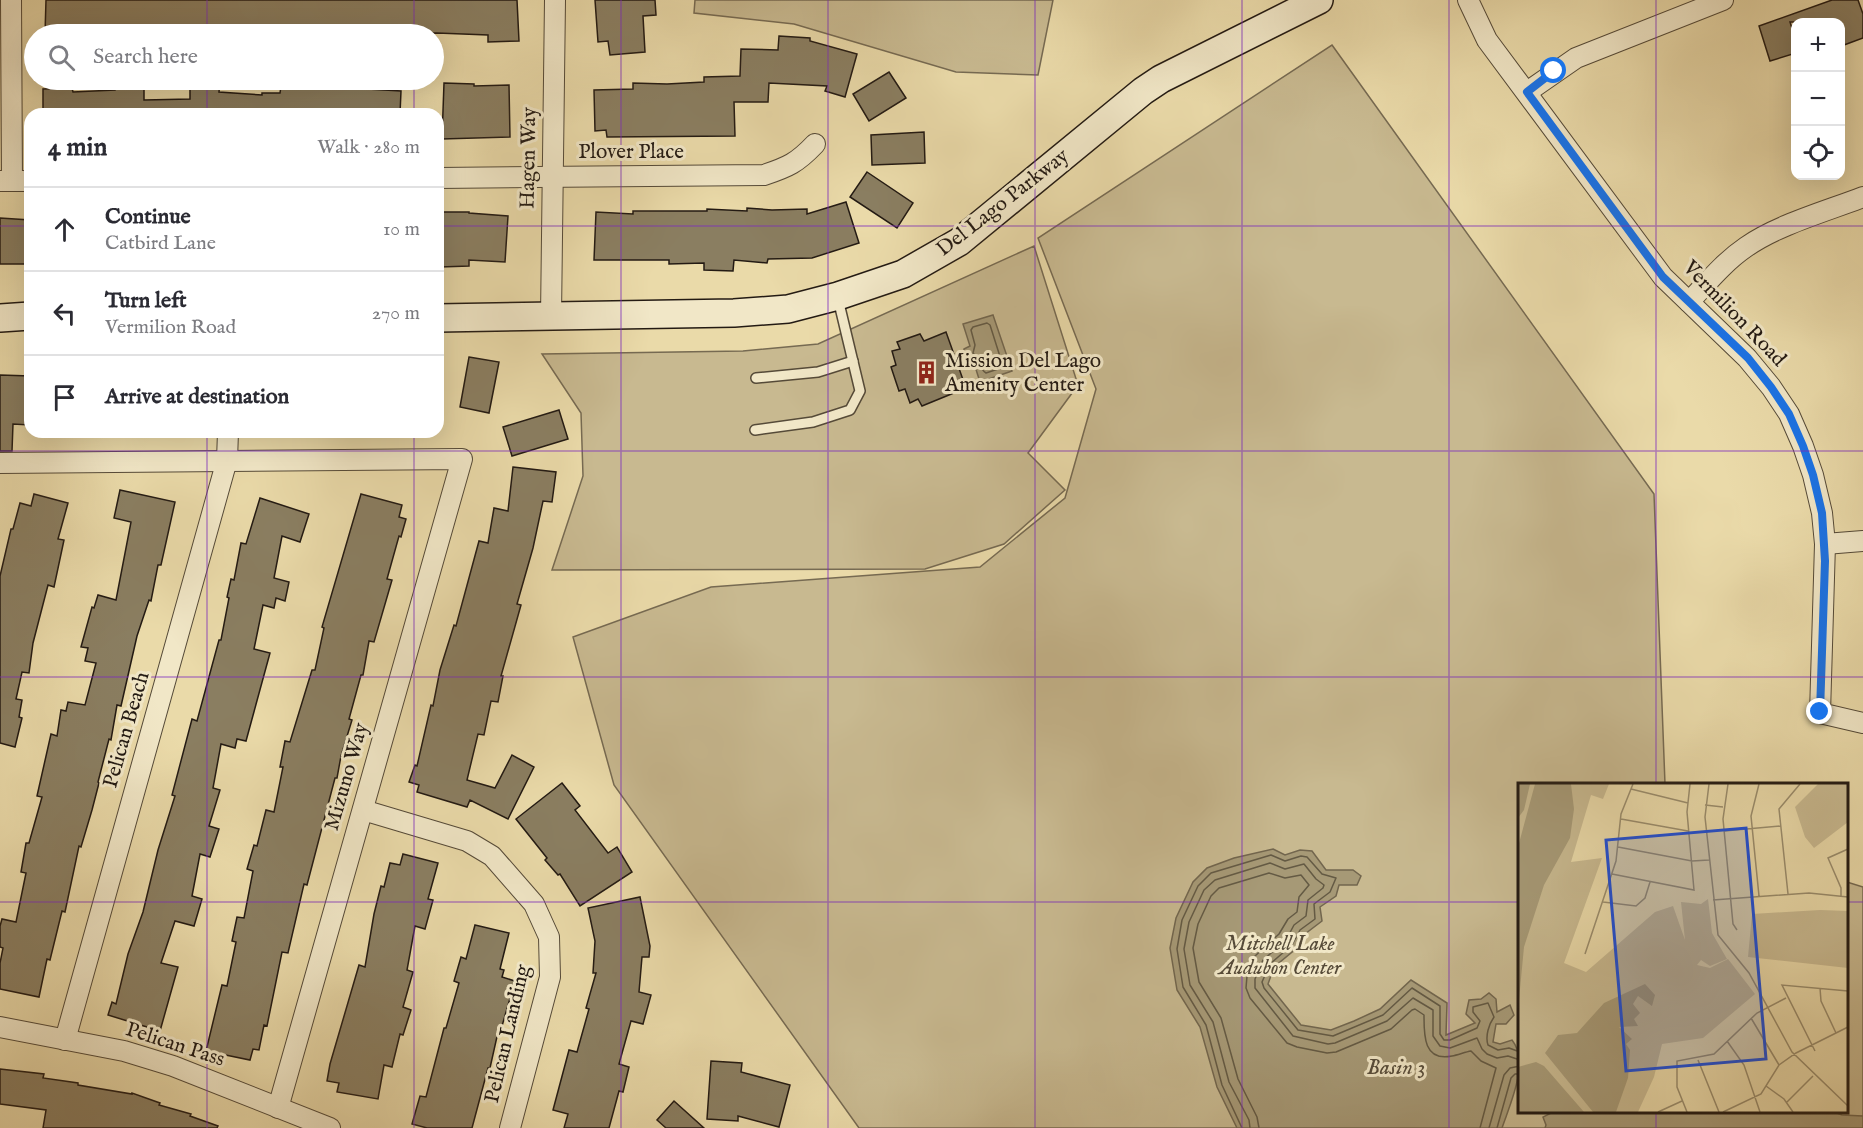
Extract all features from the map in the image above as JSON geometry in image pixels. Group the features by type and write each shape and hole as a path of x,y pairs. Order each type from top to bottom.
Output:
{"street":[{"path":"11,0 14,181"},
{"name":"Hagen Way","path":"551,316 555,0"},
{"name":"Del Lago Parkway","path":"444,318 734,313 788,309 838,296 903,274 959,242 1143,91 1161,79 1319,0"},
{"name":"Vermilion Road","path":"1468,0 1487,40 1663,277 1748,358 1789,414 1813,475 1822,513 1825,544 1820,712 1863,723"},
{"path":"1527,92 1576,58 1723,0"},
{"name":"Plover Place","path":"444,178 764,176 788,167 815,144"},
{"path":"1689,302 1727,262 1748,246 1771,233 1863,197"},
{"path":"0,318 24,316"},
{"name":"Pelican Beach","path":"65,1040 227,460 228,438"},
{"name":"Mizuno Way","path":"227,460 462,459 278,1108"},
{"path":"0,464 227,460"},
{"path":"1825,544 1863,541"},
{"name":"Pelican Landing","path":"363,810 466,841 492,856 534,904 549,937 550,977 510,1128"},
{"name":"Pelican Pass","path":"0,1027 124,1051 163,1063 330,1128"}],"lane":[{"path":"755,430 813,422 850,410 860,391 838,296"},
{"path":"756,378 818,372 853,361"}],"green space":[{"path":"695,0 1053,0 1038,75 956,72 794,24 694,13"},
{"name":"Mitchell Lake Audubon Center","path":"1332,45 1654,494 1665,783 1518,783 1518,1113 1848,1113 1848,882 1863,887 1863,1128 859,1128 614,785 573,637 711,587 980,567 1065,498 1096,389 1038,238"},
{"path":"1034,246 1078,385 1028,453 1065,490 1004,544 925,569 552,570 583,476 581,413 542,354 743,351 818,344"}],"water":[{"path":"993,315 1012,371 980,382 973,360 966,359 964,355 964,349 970,346 963,324"},
{"name":"Basin 3","path":"1273,849 1285,855 1300,850 1312,851 1326,870 1353,870 1361,876 1357,885 1339,885 1336,896 1320,907 1322,921 1305,934 1297,948 1274,967 1268,984 1301,1025 1331,1030 1354,1021 1380,1009 1411,980 1447,1003 1446,1035 1475,1023 1466,1014 1469,1000 1481,999 1489,993 1496,999 1497,1012 1510,1005 1514,1015 1506,1024 1496,1024 1493,1042 1500,1044 1512,1040 1518,1054 1517,1083 1502,1128 1237,1128 1217,1087 1200,1027 1177,990 1170,948 1176,918 1193,882 1207,868 1234,858"},
{"path":"1551,1113 1837,1113 1863,1116 1863,1128 1545,1128 1543,1117"}],"building":[{"path":"46,0 517,0 519,41 488,42 488,35 444,33 444,24 45,24"},
{"path":"595,0 655,0 656,15 643,16 645,52 610,55 608,41 598,42"},
{"path":"1832,0 1858,0 1863,14 1863,38 1845,45 1845,18 1791,18 1791,55 1770,61 1759,26"},
{"path":"779,36 810,38 810,41 857,54 845,97 825,91 827,86 769,83 768,102 734,102 735,136 607,137 606,130 595,131 594,90 633,89 633,83 704,82 704,77 740,76 741,49 778,50"},
{"path":"889,72 906,98 869,121 853,94"},
{"path":"444,83 474,84 474,86 509,85 510,137 444,139"},
{"path":"43,90 72,90 73,92 144,90 144,100 190,99 190,90 219,90 219,92 262,95 262,93 280,93 280,90 401,91 400,108 43,108"},
{"path":"924,132 925,163 872,165 871,135"},
{"path":"867,172 913,203 897,228 850,197"},
{"path":"846,202 859,243 812,258 768,259 767,263 734,260 733,271 704,270 704,263 669,264 669,260 594,260 596,212 633,214 633,211 707,211 707,209 747,211 747,208 807,209 807,214"},
{"path":"444,212 508,216 505,262 469,260 469,266 444,267"},
{"path":"0,218 24,220 24,264 0,264"},
{"name":"Mission Del Lago Amenity Center","path":"946,332 966,388 922,406 918,399 910,403 905,389 899,391 891,367 896,365 892,351 900,349 897,342 920,334 924,341"},
{"path":"469,357 499,362 489,413 460,407"},
{"path":"0,375 24,376 24,425 13,424 12,451 0,451"},
{"path":"559,410 568,439 512,456 503,427"},
{"path":"513,467 556,472 552,502 543,501 533,548 517,604 521,605 501,676 503,676 498,702 491,701 484,735 478,734 467,780 495,788 512,755 534,767 508,819 470,800 467,807 417,792 419,785 409,782 415,765 417,766 440,670 454,625 456,626 479,541 488,543 494,508 508,511"},
{"path":"120,490 175,502 161,565 158,565 151,601 149,600 137,636 121,706 117,705 111,740 109,739 81,847 79,846 65,912 62,911 50,960 47,959 39,997 0,989 0,963 3,948 0,947 0,926 2,919 16,922 26,873 21,872 26,843 29,843 42,797 37,796 51,734 57,736 61,710 66,711 68,702 85,705 96,663 85,661 88,648 81,647 92,607 94,608 98,595 116,600 131,522 114,518"},
{"path":"34,494 68,503 58,539 64,540 54,587 48,585 33,643 29,673 22,672 16,699 22,700 19,717 22,718 15,747 0,743 0,576 11,529 13,529 20,503 31,506"},
{"path":"361,494 402,505 399,517 406,519 387,579 392,580 374,642 369,641 363,675 361,675 349,719 352,720 337,778 335,778 307,885 304,884 288,953 282,952 267,1026 264,1025 259,1050 253,1049 250,1060 206,1051 222,985 227,986 236,942 232,941 237,917 244,918 253,871 247,869 254,845 257,846 266,810 274,812 283,767 280,767 285,741 290,742 312,670 315,670 324,628 322,627"},
{"path":"260,498 309,514 300,542 282,536 274,578 289,582 285,601 276,598 274,608 263,605 254,649 270,653 246,741 237,739 235,748 221,744 213,788 220,790 209,826 219,829 210,857 200,854 192,896 202,899 194,926 175,921 161,963 178,967 160,1031 108,1015 112,1002 116,1004 128,954 143,912 158,850 175,796 172,795 192,719 197,721 219,640 221,640 229,598 227,597 231,579 234,580 241,543 246,544"},
{"path":"562,783 580,806 575,810 608,853 617,847 632,872 580,906 560,874 558,875 545,860 547,858 516,819"},
{"path":"403,854 438,863 428,899 433,900 425,929 415,926 407,970 413,972 403,1007 411,1010 403,1035 400,1034 392,1067 384,1065 378,1099 337,1092 339,1083 327,1081 330,1064 359,965 365,967 381,886 384,887 390,863 400,865"},
{"path":"640,897 650,946 649,957 642,957 639,992 651,995 643,1024 631,1021 619,1064 629,1067 623,1092 619,1091 609,1128 564,1128 568,1114 553,1110 569,1050 577,1052 596,973 593,973 595,941 588,908"},
{"path":"475,925 509,933 500,969 504,970 502,977 515,981 500,1033 498,1032 472,1128 427,1128 412,1124 420,1096 426,1097 444,1028 446,1028 459,983 454,981 461,957 466,959"},
{"path":"711,1061 742,1063 741,1072 790,1085 779,1127 738,1116 738,1121 707,1119"},
{"path":"0,1069 44,1074 43,1078 132,1093 218,1126 217,1128 43,1128 46,1110 0,1104"},
{"path":"674,1101 704,1128 666,1128 657,1120"}],"place":[{"name":"Mission Del Lago Amenity Center","path":"927,373"}],"route":[{"path":"1554,71 1527,92 1663,277 1748,358 1771,387 1789,414 1803,446 1822,513 1825,544 1820,712"}]}
